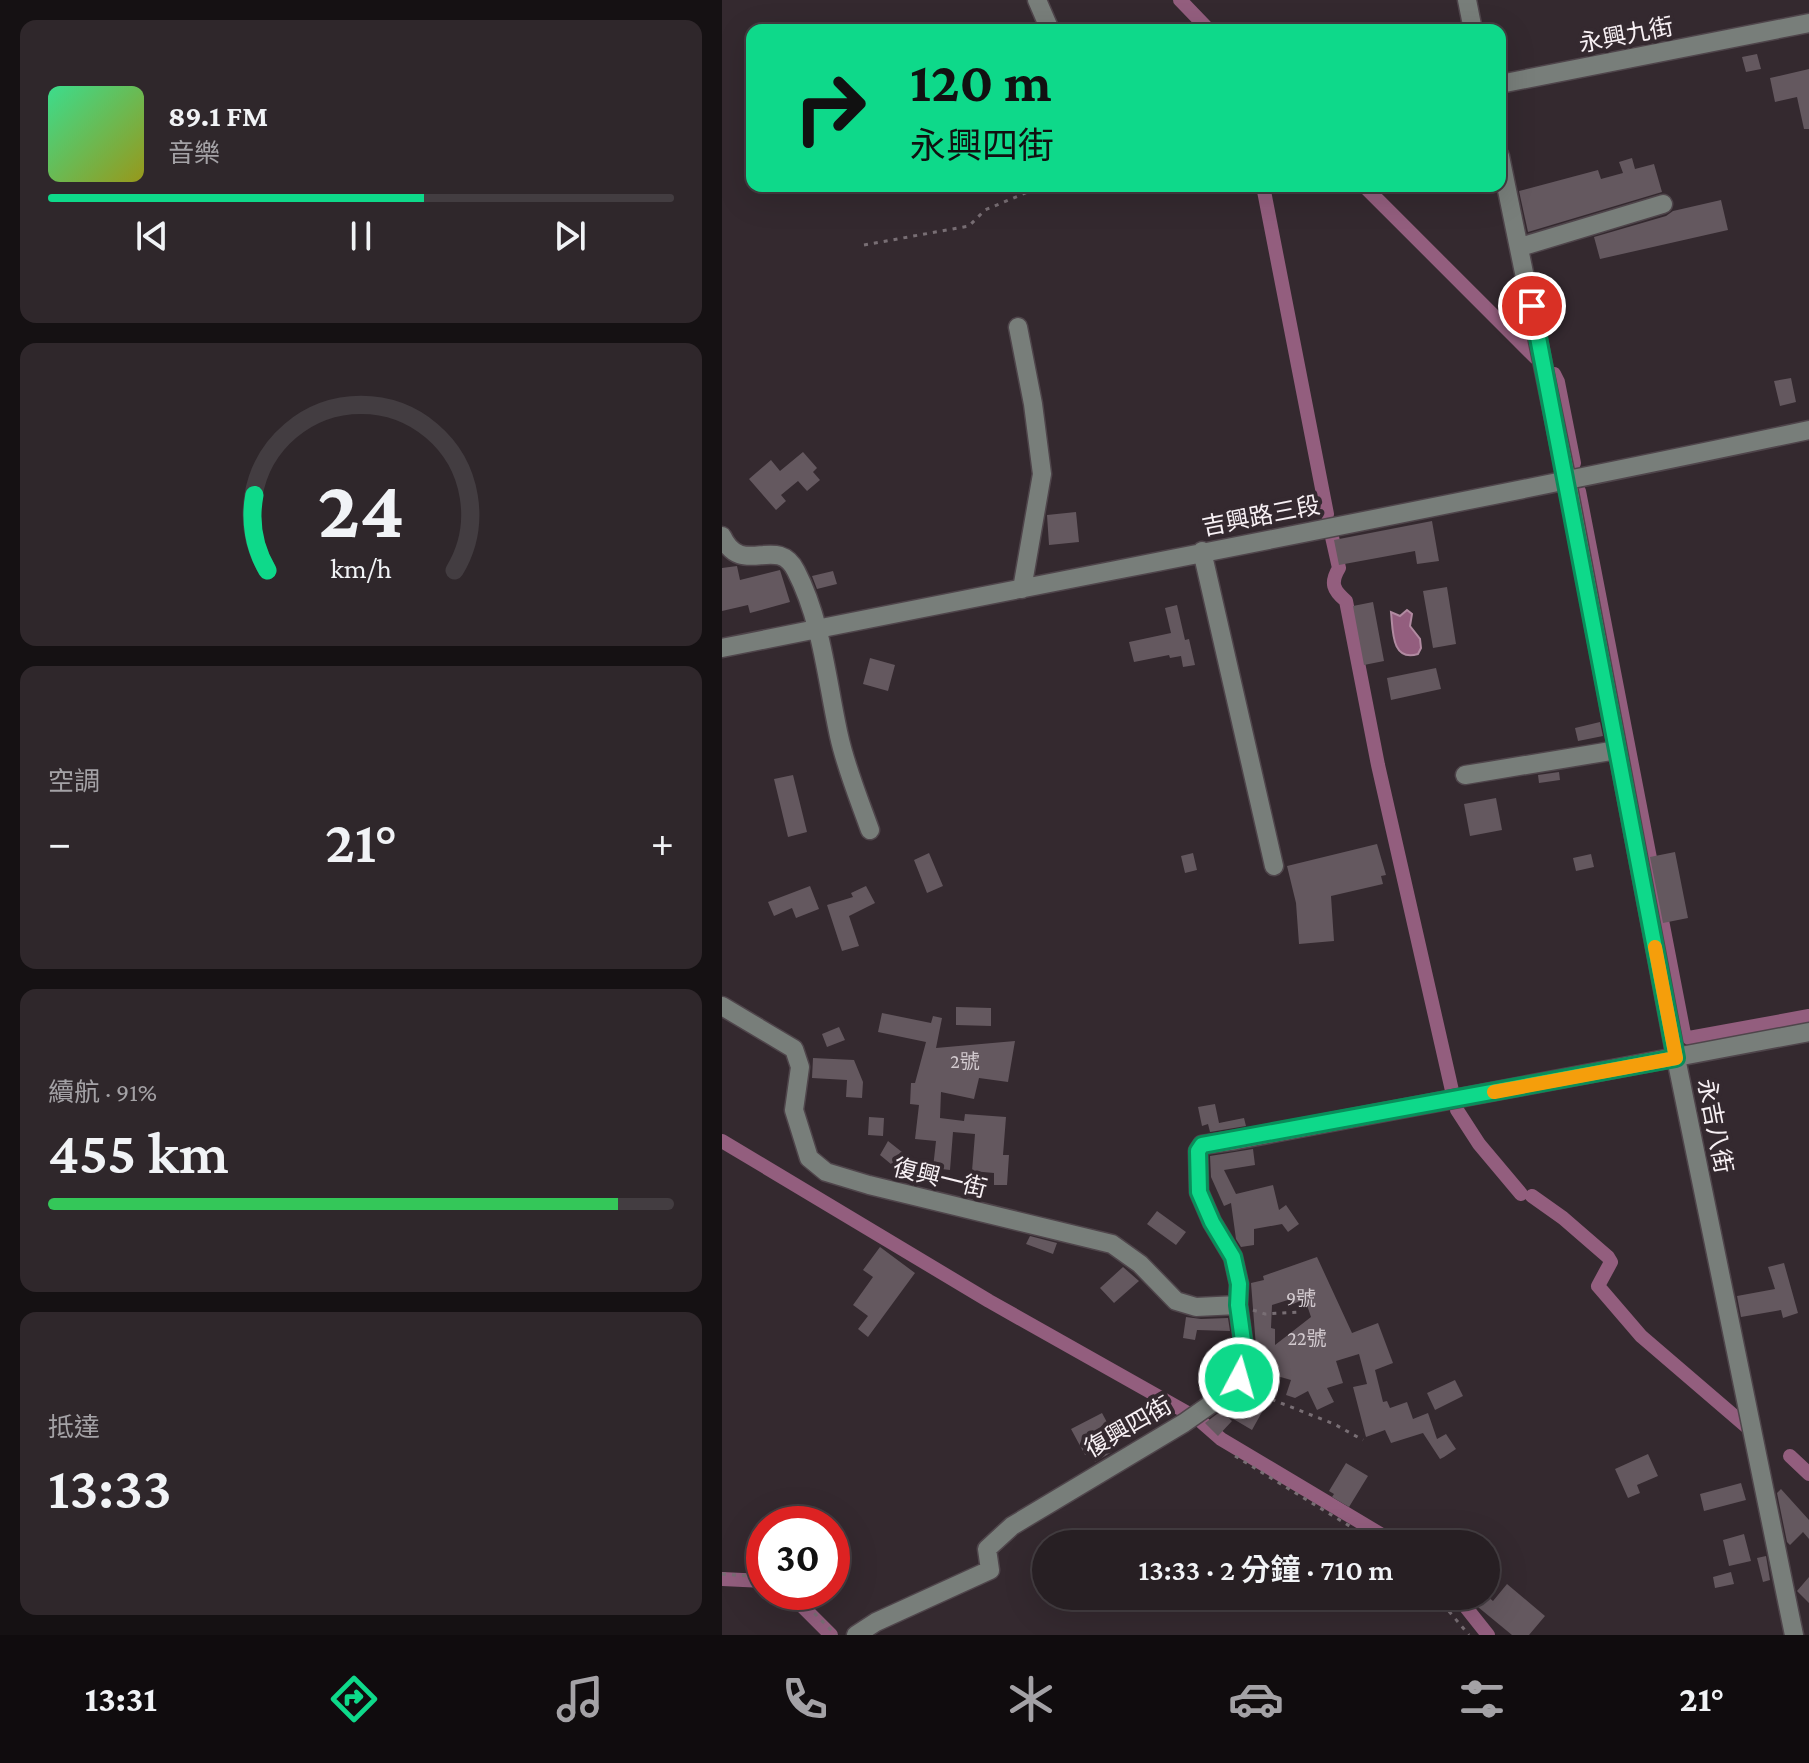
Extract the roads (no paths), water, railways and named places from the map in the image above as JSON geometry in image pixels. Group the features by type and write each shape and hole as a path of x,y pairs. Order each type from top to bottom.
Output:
{"street":[{"path":"1037,0 1047,24"},
{"path":"1467,0 1472,24"},
{"name":"永興九街","path":"1506,83 1809,23"},
{"name":"永吉八街","path":"1506,183 1567,482 1676,1058 1794,1635"},
{"path":"1520,247 1663,204"},
{"path":"1018,327 1042,474 1022,589"},
{"name":"吉興路三段","path":"722,648 1202,551 1567,482 1809,430"},
{"path":"722,536 734,554 778,554 788,558 797,571 818,629 840,741 870,830"},
{"path":"1202,551 1274,866"},
{"path":"1465,775 1617,750"},
{"name":"復興一街","path":"722,1006 794,1049 800,1067 794,1110 809,1158 826,1172 1112,1244 1140,1264 1176,1301 1196,1307 1238,1305"},
{"path":"1238,1305 1239,1284 1233,1257 1199,1192 1198,1151 1202,1145 1809,1032"},
{"name":"復興四街","path":"856,1635 876,1622 990,1570 987,1549 1012,1526 1184,1423 1238,1385 1244,1348 1238,1305"}],"waterway":[{"path":"1180,0 1203,24"},
{"path":"1264,192 1327,514"},
{"path":"1370,192 1536,358"},
{"path":"1554,374 1574,463"},
{"path":"1579,491 1684,1034 1689,1038 1809,1016"},
{"path":"1332,537 1339,568 1334,586 1346,601 1378,765 1453,1095"},
{"path":"1457,1110 1479,1144 1521,1194"},
{"path":"722,1141 989,1301 1193,1416"},
{"path":"1532,1196 1608,1257 1611,1262 1598,1286 1641,1336 1747,1427"},
{"path":"1197,1418 1221,1439 1374,1530"},
{"path":"1790,1456 1809,1474"},
{"path":"722,1579 746,1580"},
{"path":"806,1610 831,1635"},
{"path":"1468,1610 1488,1635"}]}
